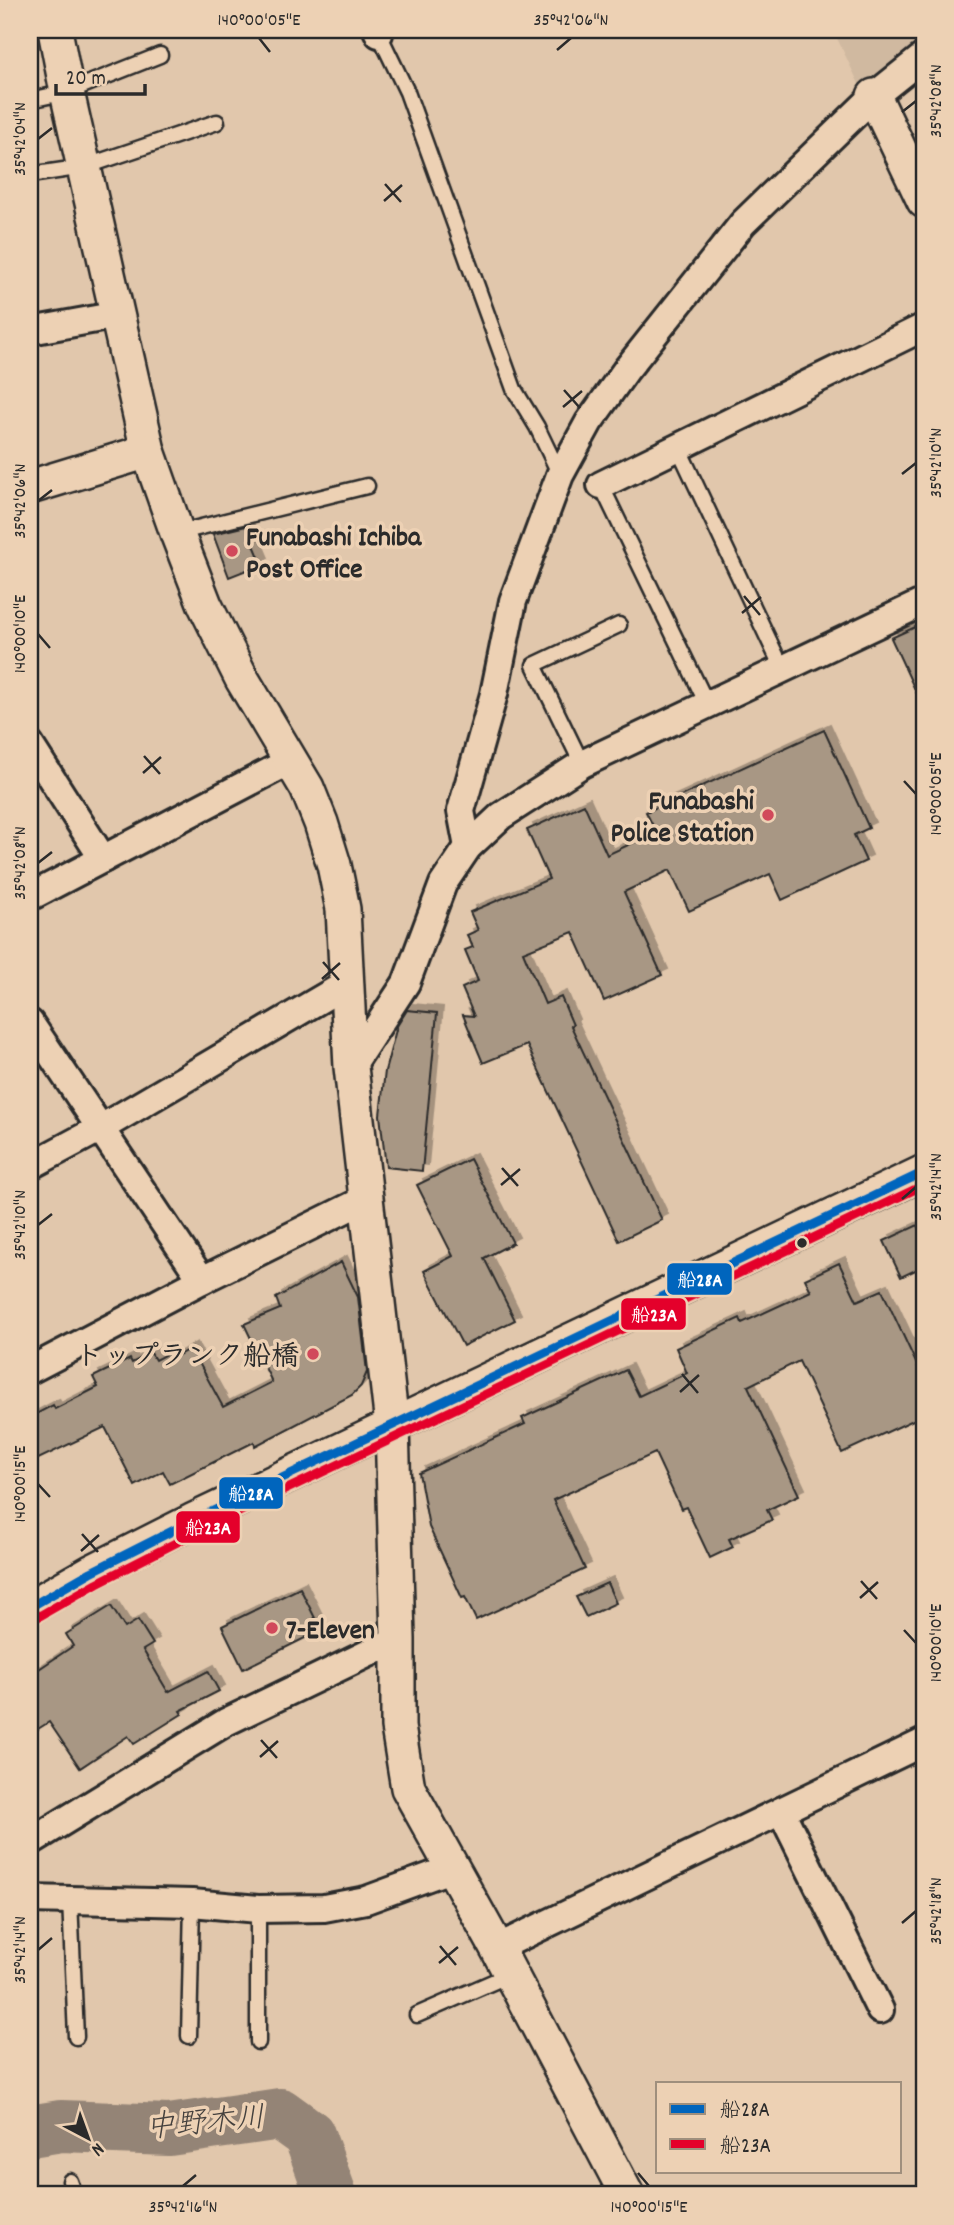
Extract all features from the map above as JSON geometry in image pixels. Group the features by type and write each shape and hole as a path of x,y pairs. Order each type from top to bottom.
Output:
{"street":[{"path":"55,30 148,451 205,605 242,679 292,760 317,811 334,865 343,909 351,1067 392,1425 398,1727 408,1788 504,1961 627,2195"},
{"path":"467,847 461,811 494,694 513,601 560,475 589,422 626,370 743,223 874,96 924,56"},
{"path":"874,96 924,201"},
{"path":"30,331 118,315"},
{"path":"601,485 924,327"},
{"path":"30,488 148,451"},
{"path":"351,1067 406,983 443,884 467,847 501,816 582,764 924,602"},
{"path":"30,745 103,859"},
{"path":"30,897 292,760"},
{"path":"30,1166 101,1128 348,983"},
{"path":"30,1023 202,1280"},
{"path":"30,1606 91,1572 392,1425 924,1172"},
{"path":"30,1370 202,1280 366,1199"},
{"path":"30,1842 226,1722 398,1639"},
{"path":"504,1961 781,1811 924,1742"},
{"path":"781,1811 880,2010"},
{"path":"30,1899 192,1903 258,1909 324,1908 366,1900 453,1868"}],"lane":[{"path":"378,32 407,92 514,389 537,427 560,475"},
{"path":"30,100 67,92 160,55"},
{"path":"30,175 84,167 217,122"},
{"path":"678,447 782,668"},
{"path":"601,485 707,704"},
{"path":"177,533 367,486"},
{"path":"582,764 534,665 619,625"},
{"path":"70,1900 76,2037"},
{"path":"189,2036 192,1903"},
{"path":"258,1909 258,2042"},
{"path":"417,2015 504,1961"},
{"path":"70,2180 75,2195"}],"shaded area":[{"path":"833,30 924,30 924,40 860,86"}],"building":[{"path":"246,526 262,564 229,577 213,534"},
{"path":"924,623 924,709 891,638"},
{"path":"824,730 869,828 854,835 866,861 782,900 770,874 689,911 670,870 624,892 662,975 604,1001 573,932 523,952 545,1004 561,997 573,1025 571,1026 662,1220 619,1241 527,1045 483,1063 463,1015 474,1016 462,988 478,981 465,950 473,947 467,935 478,930 470,912 549,879 527,830 584,804 607,855 656,832 646,812"},
{"path":"407,1010 437,1013 422,1171 386,1167 380,1115 385,1071 397,1026"},
{"path":"470,1159 513,1243 484,1258 515,1320 463,1346 424,1271 453,1256 417,1185"},
{"path":"918,1225 924,1239 924,1266 901,1277 884,1241"},
{"path":"341,1262 358,1297 367,1372 361,1386 352,1395 255,1446 254,1442 170,1484 163,1471 135,1486 105,1427 30,1463 30,1417 53,1405 55,1409 98,1387 93,1377 130,1359 132,1363 151,1353 155,1360 170,1352 173,1358 191,1348 223,1407 272,1382 244,1324 280,1309 276,1298"},
{"path":"839,1263 857,1301 882,1290 924,1380 924,1415 842,1453 799,1361 748,1386 799,1495 767,1510 772,1520 729,1539 733,1547 710,1558 686,1507 681,1509 655,1453 553,1500 585,1569 476,1620 465,1597 462,1598 429,1527 419,1473 525,1424 522,1418 626,1370 639,1396 687,1373 676,1348 740,1318 742,1323 811,1291 805,1279"},
{"path":"607,1583 616,1603 586,1617 576,1597"},
{"path":"300,1588 321,1630 243,1669 222,1626"},
{"path":"111,1606 125,1628 138,1620 153,1644 143,1650 168,1692 208,1671 219,1691 180,1711 182,1714 134,1744 128,1736 80,1768 49,1722 30,1734 30,1675 73,1646 66,1634"}],"waterway":[{"name":"中野木川","path":"30,2131 61,2126 169,2130 280,2114 309,2135 331,2195"}],"transit line":[{"name":"船28A","path":"30,1607 91,1572 192,1521 924,1172"},
{"name":"船23A","path":"36,1618 97,1583 197,1532 924,1185"}],"place":[{"name":"Funabashi Ichiba Post Office","path":"232,551"},
{"name":"Funabashi Police Station","path":"768,815"},
{"name":"トップランク船橋","path":"313,1354"},
{"name":"7-Eleven","path":"272,1628"}]}
